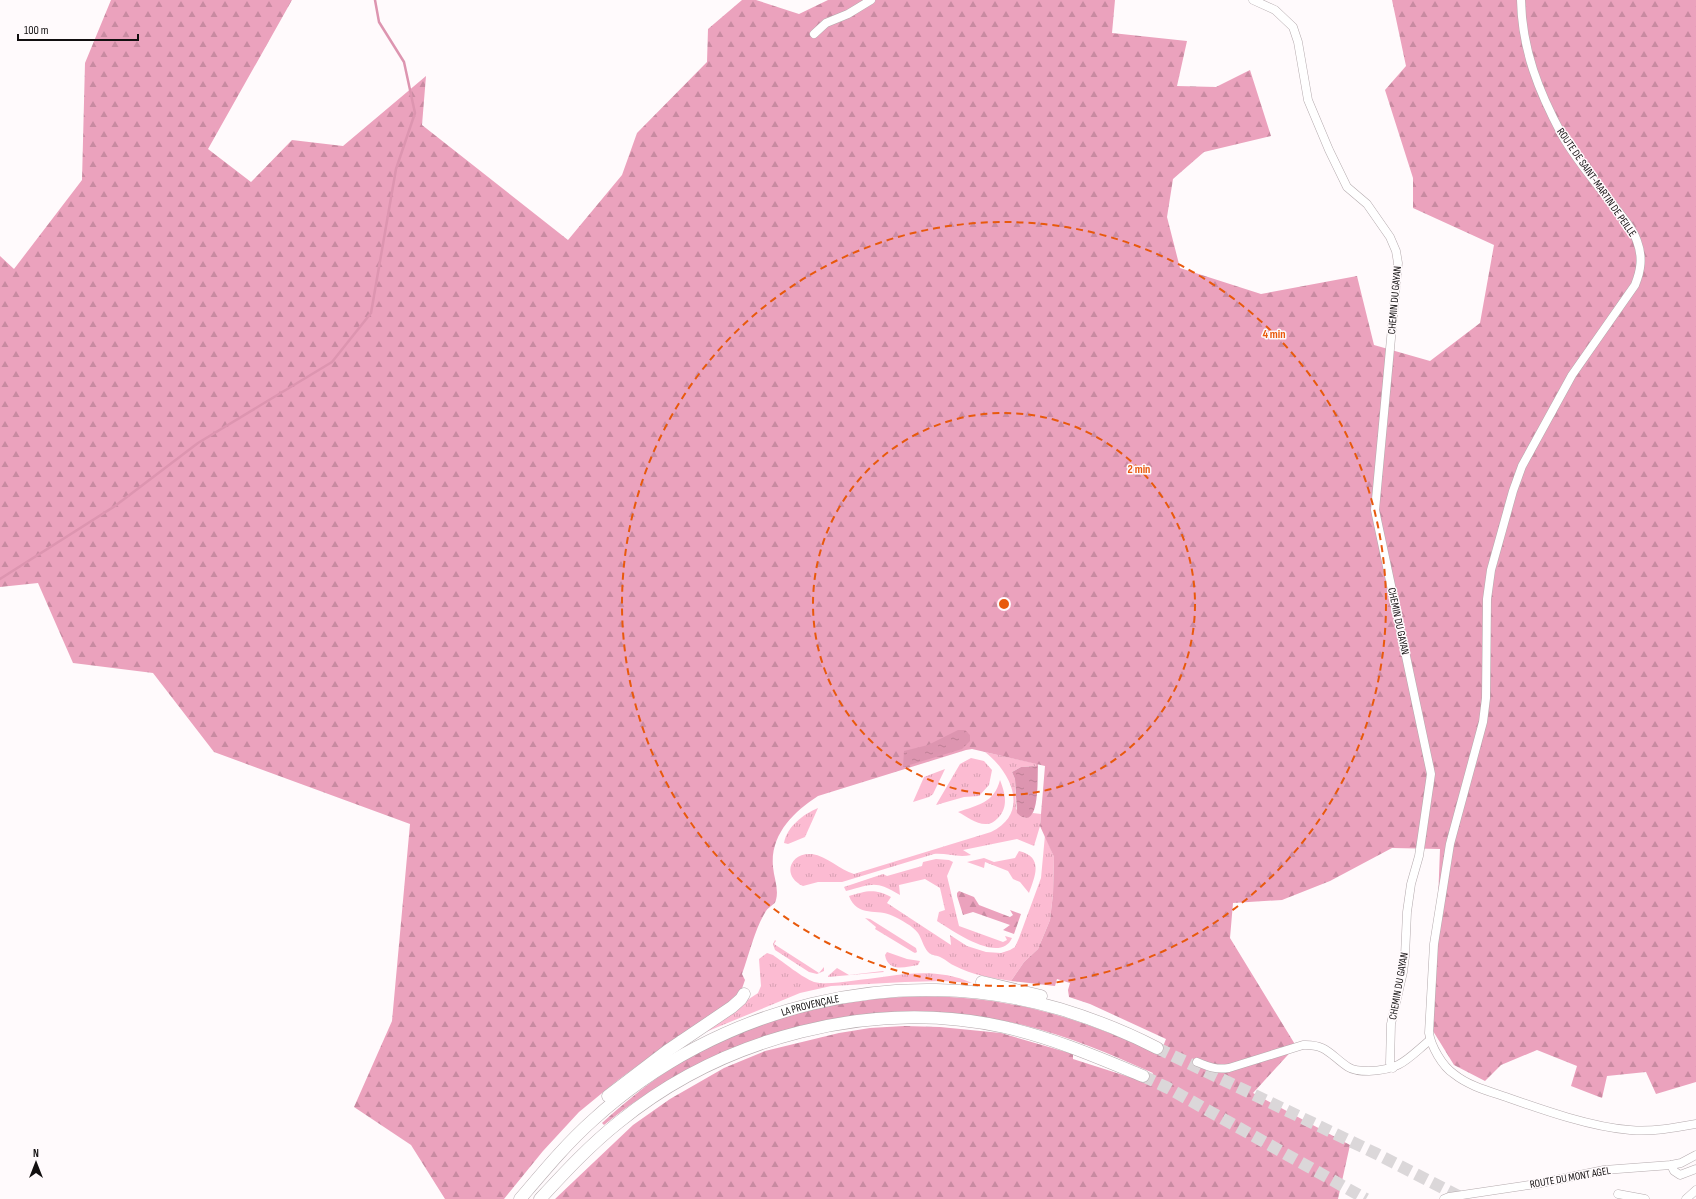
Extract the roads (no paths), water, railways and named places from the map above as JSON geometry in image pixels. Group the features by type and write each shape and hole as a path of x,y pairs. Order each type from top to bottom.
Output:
{"highway":[{"path":"982,982 1065,1003 1094,1021"},
{"name":"LA PROVENÇALE","path":"520,1199 569,1142 620,1097 663,1066 692,1049 745,1024 770,1015 824,1000 847,995 921,989 956,990 989,994 1038,1003 1060,1009 1132,1036 1156,1048"},
{"path":"569,1142 590,1113 614,1091 667,1051 732,1007 741,1000 744,994"},
{"path":"540,1199 592,1145 620,1121 671,1085 730,1055 765,1042 802,1032 869,1020 934,1019 974,1022 1040,1036 1076,1048 1143,1076"}],"street":[{"path":"814,34 826,23 848,14 871,0"},
{"name":"CHEMIN DU GAYAN","path":"1253,0 1275,10 1292,28 1298,42 1308,100 1347,187 1367,204 1378,218 1390,237 1396,251 1398,263 1375,510 1431,774 1419,856 1411,884 1404,961 1391,1024 1390,1063 1393,1068"},
{"name":"ROUTE DE SAINT-MARTIN DE PEILLE","path":"1430,1040 1428,1025 1434,944 1449,852 1483,722 1486,698 1487,599 1491,570 1513,491 1522,466 1572,375 1635,285 1641,263 1640,251 1632,229 1586,170 1563,136 1540,89 1526,47 1522,23 1521,0"},
{"path":"1197,1062 1210,1068 1229,1068 1302,1045 1314,1044 1325,1049 1349,1068 1361,1071 1384,1070 1393,1068 1411,1058 1430,1040 1441,1059 1452,1073 1465,1082 1537,1108 1605,1127 1629,1130 1648,1131 1696,1124"},
{"name":"ROUTE DU MONT AGEL","path":"1444,1199 1536,1184 1604,1170 1671,1165 1696,1155"},
{"path":"1671,1165 1674,1171 1680,1175 1696,1169"},
{"path":"1686,1199 1696,1190"},
{"path":"1618,1194 1645,1199"}],"water":[{"path":"958,730 965,730 970,735 970,741 962,749 903,767 904,751 928,745"},
{"path":"1038,766 1036,802 1034,810 1030,816 1025,818 1017,813 1015,779 1012,772 1021,767"}],"waterway":[{"path":"0,579 115,506 198,443 332,362 371,313 396,169 415,113 404,62 379,22 375,0"}],"tunnel":[{"path":"1157,1048 1377,1154 1464,1199"},
{"path":"1143,1076 1168,1088 1366,1199"}]}
